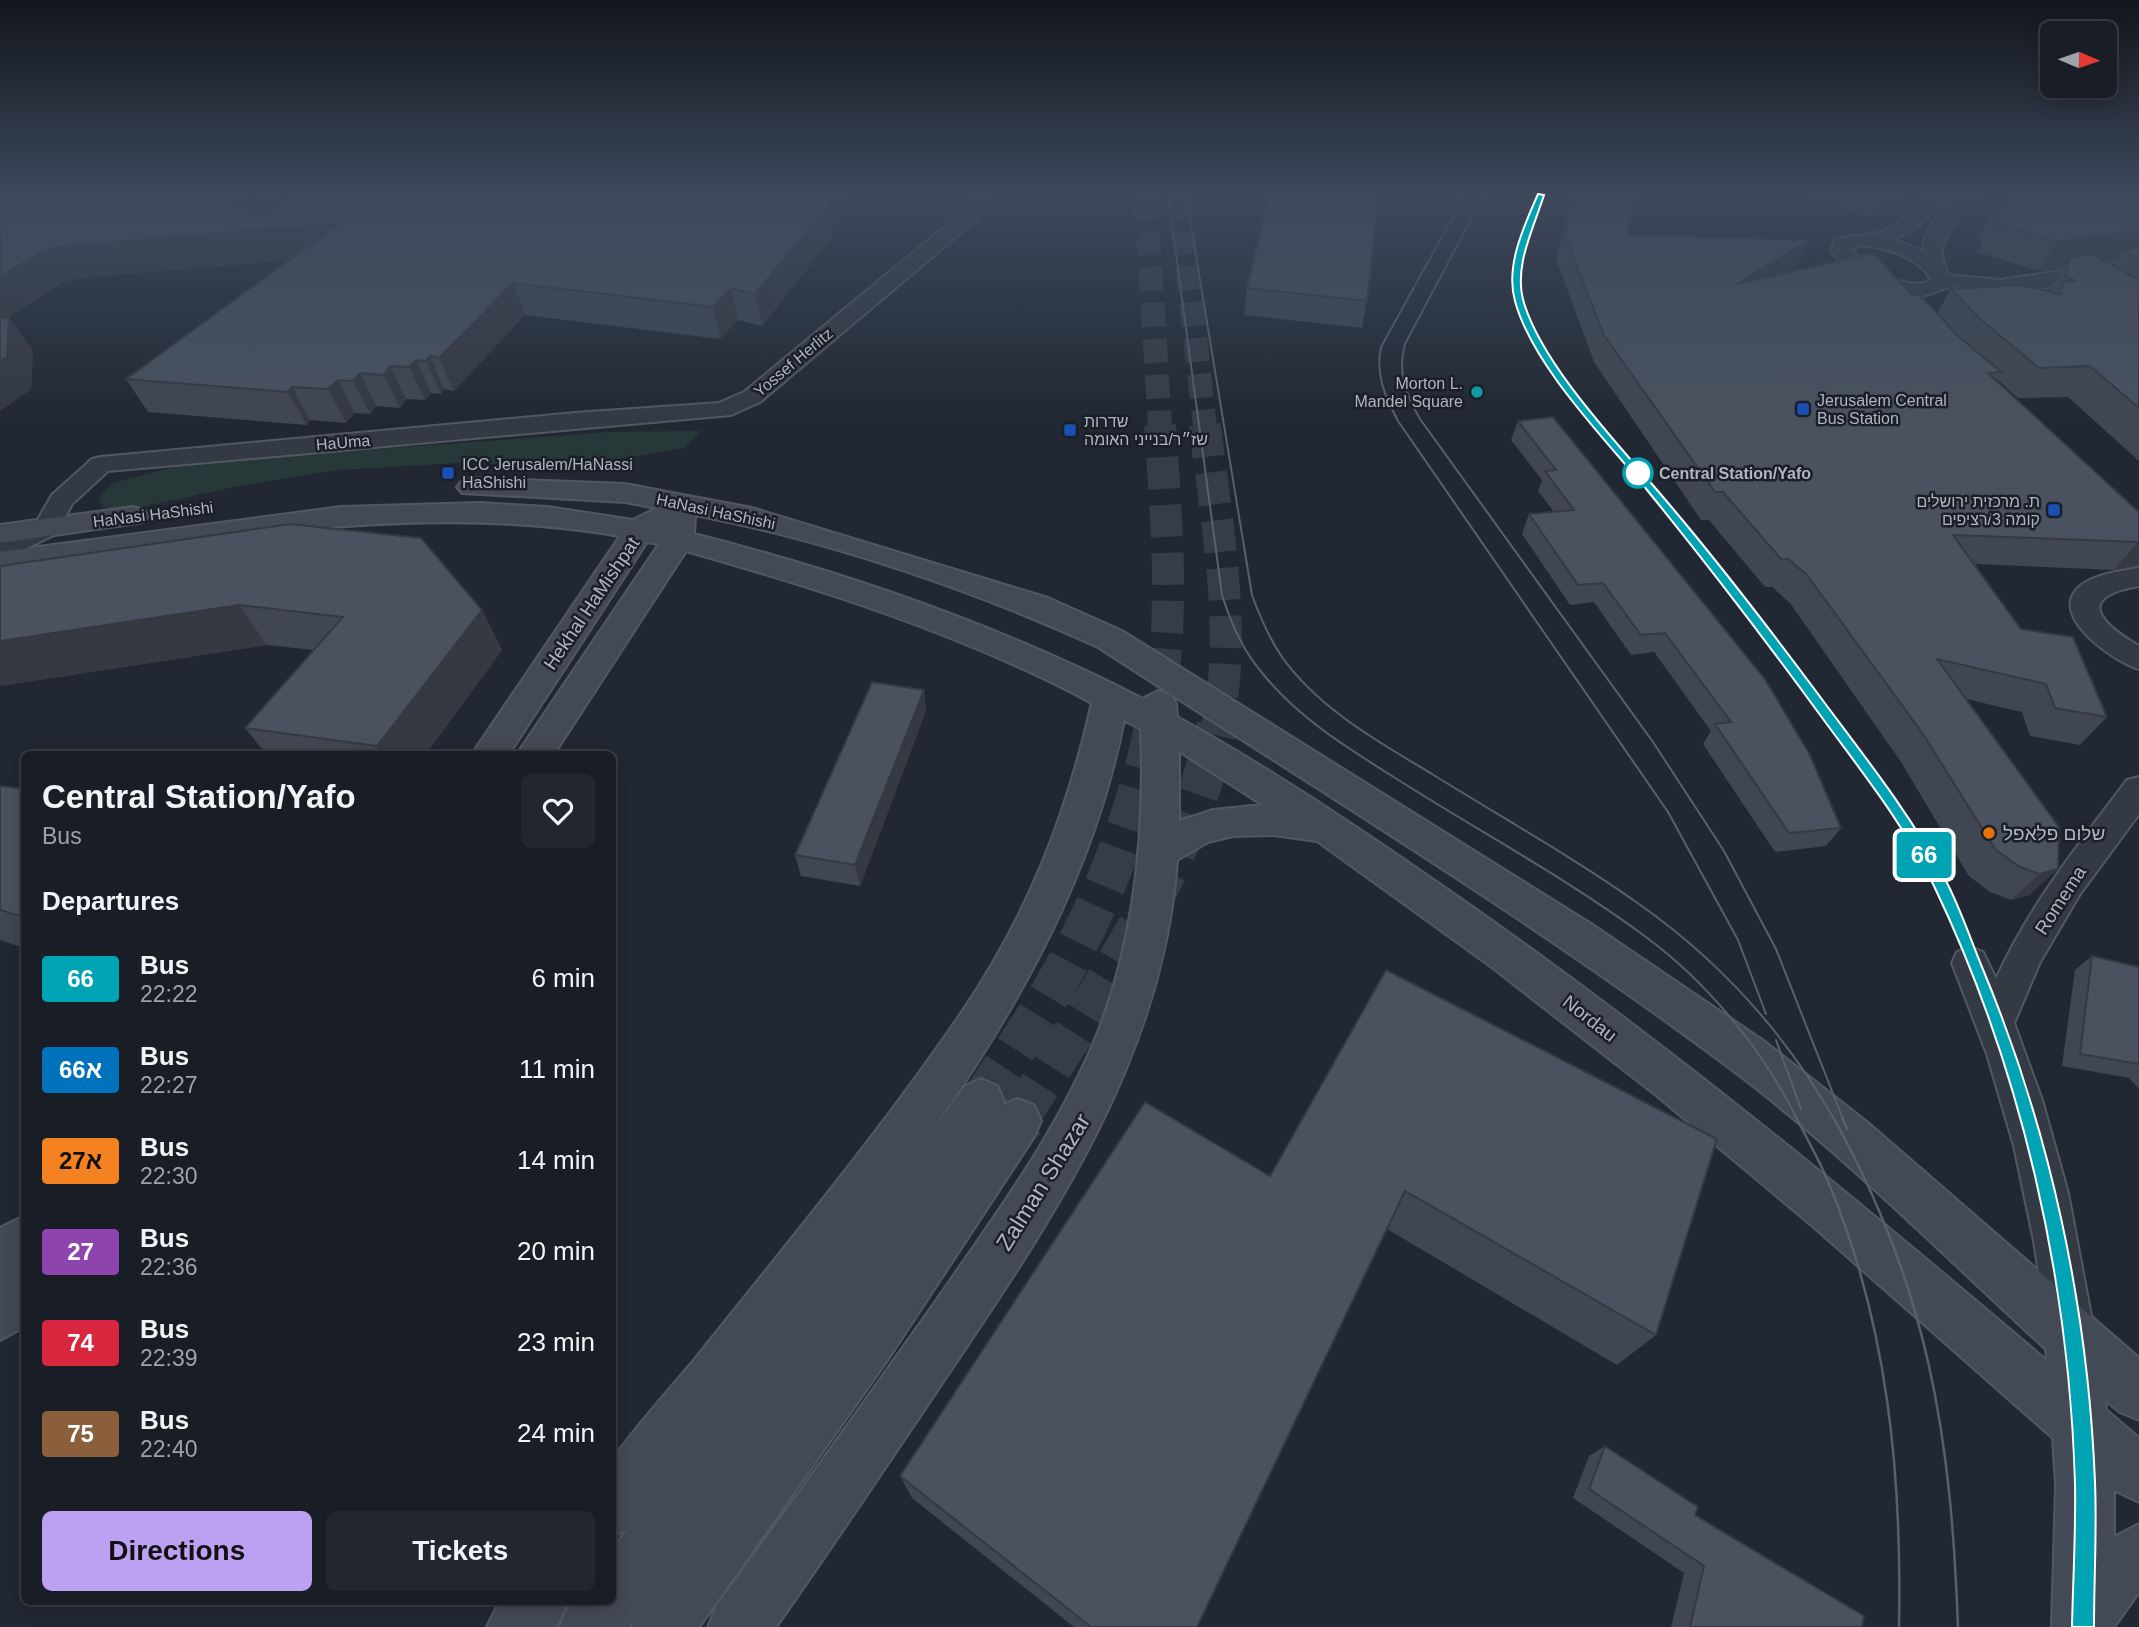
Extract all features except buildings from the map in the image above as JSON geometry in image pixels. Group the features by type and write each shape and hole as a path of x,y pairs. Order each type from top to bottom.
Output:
{"street":[{"name":"Yossef Herlitz","path":"723,410 752,397 903,271"},
{"path":"1869,271 1885,282 1907,307"},
{"path":"1921,271 1935,286"},
{"path":"1933,271 1935,286"},
{"path":"1885,282 1908,288 2000,286 2103,271"},
{"path":"2078,275 2100,289"},
{"name":"HaUma","path":"47,528 61,500 101,464 575,420 723,410"},
{"name":"HaNasi HaShishi","path":"0,534 250,501 393,488 584,490 681,501 845,544 1037,606 1091,629 1156,667"},
{"name":"Hekhal HaMishpat","path":"492,751 639,530 681,501"},
{"name":"Hekhal HaMishpat","path":"537,751 678,538 681,501"},
{"name":"HaNasi HaShishi","path":"0,562 260,524 405,513 548,516 639,530 730,553 967,632 1040,663 1111,698"},
{"path":"0,553 47,528"},
{"path":"2139,577 2098,584 2088,592 2084,602 2087,615 2096,628 2139,659"},
{"path":"1156,667 1576,936 1749,1056 1851,1139 2071,1337 2139,1393"},
{"name":"Zalman Shazar","path":"739,1627 851,1471 1029,1210 1089,1107 1119,1036 1139,972 1152,911 1158,853 1159,724 1156,667"},
{"path":"616,1502 796,1274 971,1039 1024,951 1059,881 1094,779 1111,698"},
{"name":"Nordau","path":"1111,698 1235,767 1329,828 1515,960 1741,1136 1840,1217 2139,1474"},
{"name":"Romema","path":"1996,1021 2025,955 2068,884 2139,789"},
{"path":"1158,853 1184,836 1227,821 1262,818 1329,828"},
{"path":"1970,962 1996,1021 2025,1107 2045,1182 2071,1337 2081,1425 2085,1485 2083,1624"},
{"path":"616,1595 935,1168 999,1111 861,1351 662,1627"},
{"path":"0,1262 21,1244"},
{"path":"0,1314 21,1296"},
{"path":"2083,1624 2112,1576 2139,1554"},
{"path":"518,1627 535,1605"},
{"path":"590,1627 608,1605"}],"shaded area":[{"path":"701,431 685,448 575,466 522,467 475,462 337,470 239,486 123,511 103,507 99,498 113,483 189,463 608,432"}],"tunnel":[{"path":"1151,271 1160,427"},
{"path":"1188,271 1205,427"},
{"path":"1155,728 1162,690 1168,615 1167,539 1160,425"},
{"path":"1205,425 1225,615 1226,653 1217,728"},
{"path":"981,1101 1045,1003 1086,927 1127,828 1155,726"},
{"path":"1018,1119 1108,979 1161,882 1203,779 1217,726"},
{"path":"1017,1121 1020,1117"}],"tram line":[{"path":"1178,271 1222,595 1249,656 1293,706 1327,733 1363,758 1586,895 1669,955 1712,997 1751,1043 1797,1119"},
{"path":"1199,271 1252,595 1265,627 1282,657 1314,693 1351,723 1589,870 1669,926 1723,974 1772,1028 1815,1087 1834,1119"},
{"path":"1423,271 1381,347 1379,367 1385,394 1398,421 1668,812 1738,940 1766,1014"},
{"path":"1444,271 1405,344 1403,374 1411,401 1420,419 1653,742 1724,851 1776,949 1843,1119"},
{"path":"1776,1040 1801,1109"},
{"path":"1833,1117 1892,1241 1928,1364 1949,1490 1958,1627"},
{"path":"1842,1117 1847,1129"},
{"path":"1797,1119 1825,1175 1849,1237 1878,1346 1894,1458 1898,1514 1899,1627"}],"bus line":[{"name":"66","path":"1515,271 1519,302 1536,343 1549,363 1731,585 1849,740 1940,882 2013,1067 2055,1227 2064,1279 2081,1425 2085,1485 2083,1627"}],"place":[{"name":"Morton L. Mandel Square","path":"1477,392"},
{"name":"Jerusalem Central Bus Station","path":"1803,409"},
{"name":"שדרות שז״ר/בנייני האומה","path":"1070,430"},
{"name":"ICC Jerusalem/HaNassi HaShishi","path":"448,473"},
{"name":"Central Station/Yafo","path":"1638,473"},
{"name":"ת. מרכזית ירושלים קומה 3/רציפים","path":"2054,510"},
{"name":"שלום פלאפל","path":"1989,833"}]}
